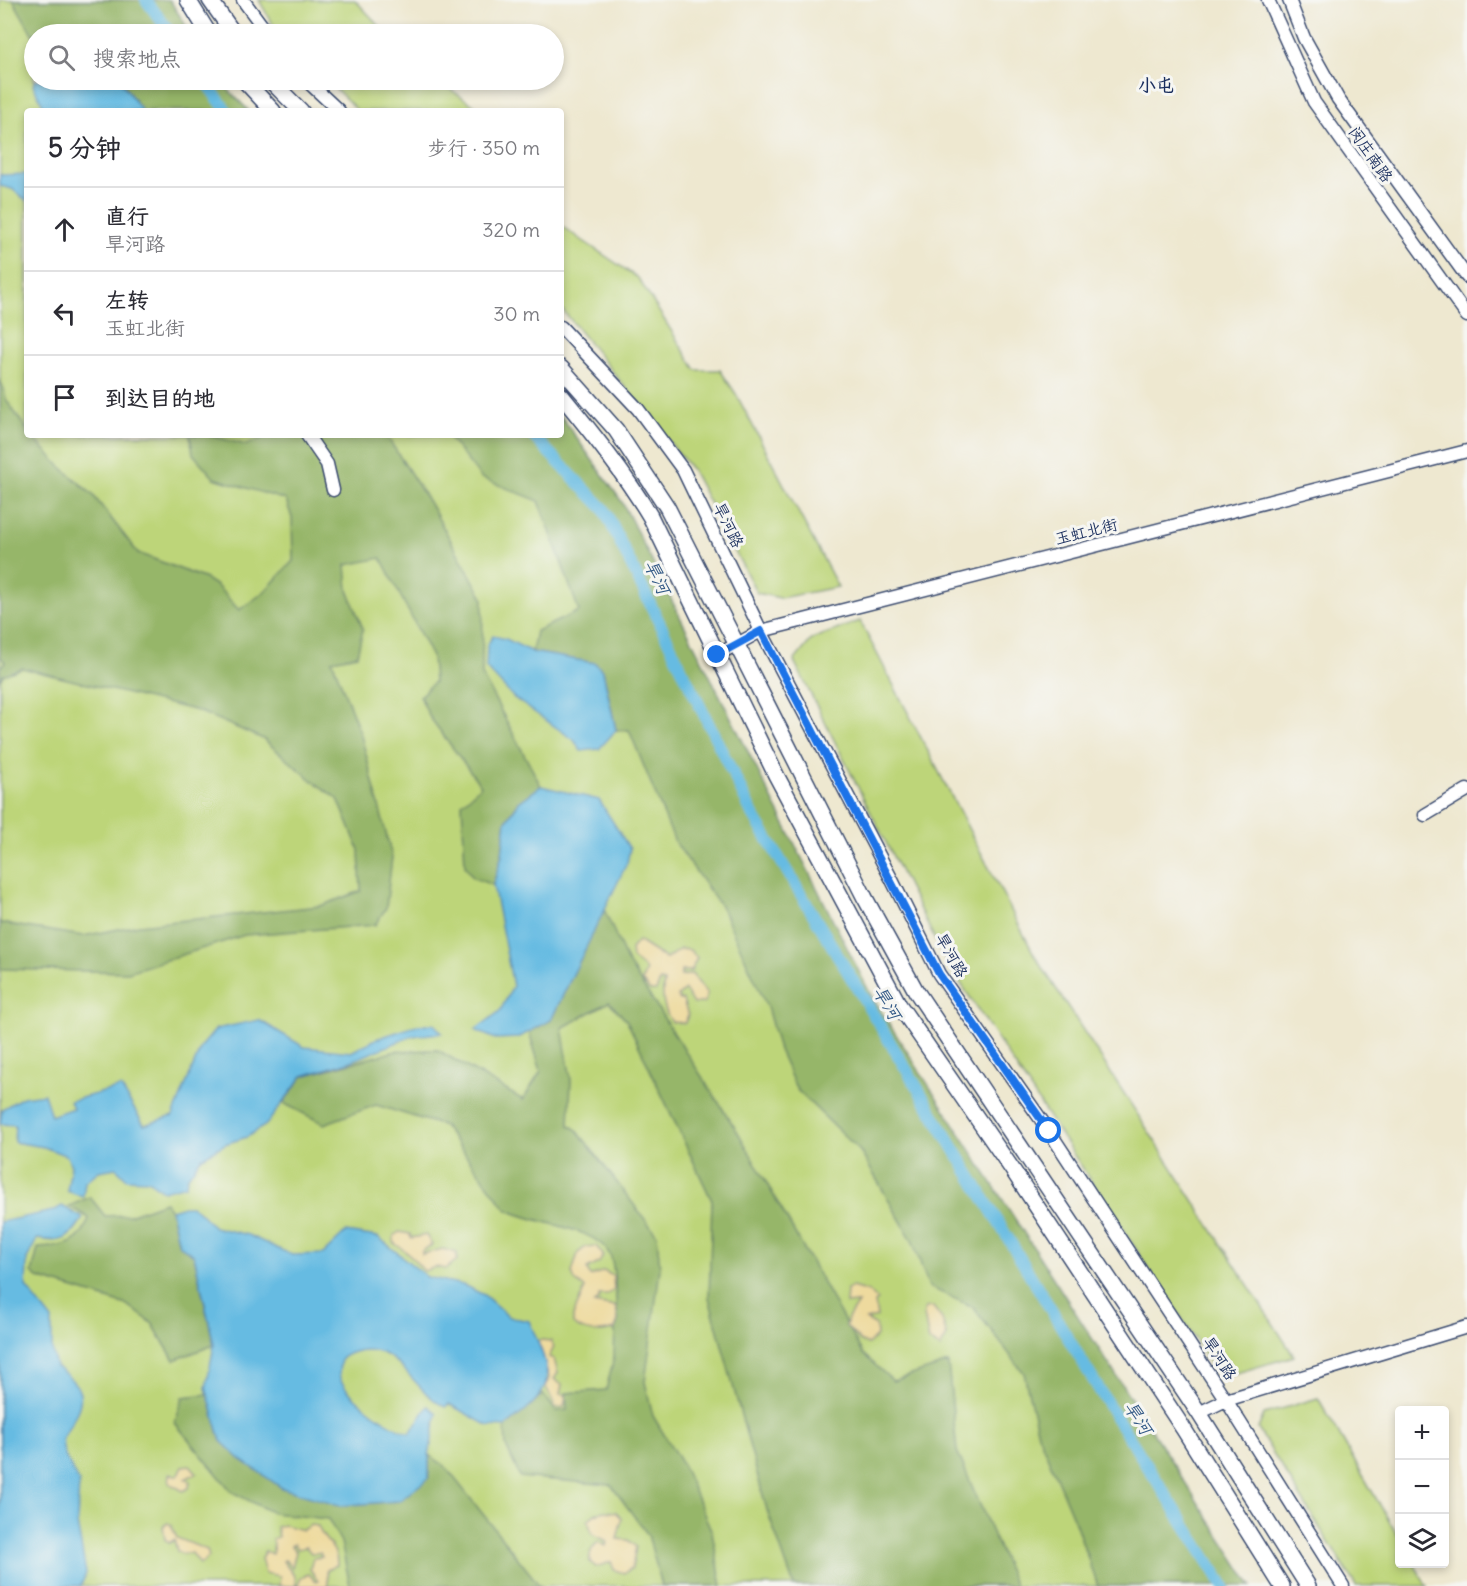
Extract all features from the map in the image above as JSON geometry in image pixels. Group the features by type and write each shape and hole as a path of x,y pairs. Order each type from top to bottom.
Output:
{"main road":[{"path":"188,0 203,24"},
{"path":"210,0 227,24"},
{"path":"253,90 270,108"},
{"path":"280,90 298,108"},
{"path":"564,371 616,430 667,507 865,898 916,991 1199,1413 1308,1586"},
{"path":"564,399 605,449 650,516 776,775 899,1005 1010,1166 1282,1586"},
{"path":"650,516 667,507"},
{"path":"1124,1339 1142,1327"},
{"path":"1238,1516 1257,1506"}],"street":[{"path":"243,0 261,24"},
{"name":"闵庄南路","path":"1268,0 1314,102 1467,316"},
{"name":"闵庄南路","path":"1289,0 1304,38 1338,99 1467,277"},
{"path":"317,90 336,108"},
{"name":"旱河路","path":"564,330 638,409 683,470 761,631 939,974 1049,1131 1226,1400 1343,1586"},
{"path":"308,438 327,464 333,490"},
{"name":"玉虹北街","path":"717,655 761,631 1467,451"},
{"path":"1425,815 1467,790"},
{"path":"1199,1413 1226,1400 1467,1327"}],"green space":[{"path":"0,0 123,0 60,24 24,24 24,90 184,90 196,108 24,108 24,438 536,438 1193,1586 0,1586"},
{"path":"13,0 170,0 185,24 27,24"},
{"path":"259,0 355,0 378,24 273,24"},
{"path":"127,90 229,90 246,108 140,108"},
{"path":"337,90 452,90 478,108 355,108"},
{"path":"564,228 638,278 696,370 720,370 736,394 838,587 780,598 757,593 692,470 564,312"},
{"path":"0,379 7,401 24,426 24,438 34,438 59,465 93,495 138,553 206,579 217,586 239,610 263,593 293,561 292,518 286,500 214,478 193,454 190,438 219,438 246,445 262,438 388,438 429,502 483,598 482,675 541,786 519,802 506,821 502,855 493,885 473,878 465,866 462,803 481,786 429,716 420,696 434,682 432,657 381,558 346,565 348,590 363,629 357,655 332,660 361,735 392,857 386,908 375,925 245,935 128,972 0,969 0,923 83,936 139,925 320,906 361,891 359,850 338,799 263,739 198,711 22,668 3,675 0,680 0,667 5,662 0,656"},
{"path":"564,420 622,502 873,999 1252,1586 1098,1586 1075,1522 1038,1434 1024,1373 973,1307 929,1287 912,1240 860,1151 797,1090 779,1050 767,1007 723,910 675,842 629,730 616,730 603,671 594,663 532,652 536,631 579,611 539,501 481,478 449,438 564,438"},
{"path":"860,621 1035,956 1294,1356 1230,1375 1215,1369 946,961 794,661 812,639"},
{"path":"604,909 627,961 739,1134 863,1354 893,1381 948,1363 957,1451 1015,1586 794,1586 767,1510 709,1298 712,1201 627,1021 609,1002 562,1028 571,1080 569,1125 577,1130 657,1235 660,1269 645,1382 653,1416 683,1466 712,1532 722,1586 662,1586 648,1535 611,1485 520,1477 506,1446 505,1427 543,1394 556,1411 567,1410 566,1393 606,1390 614,1357 615,1329 618,1320 612,1260 602,1245 578,1231 506,1209 444,1126 376,1105 324,1124 283,1103 303,1076 396,1051 438,1050 523,1100 541,1071 529,1032 551,1020"},
{"path":"90,1197 105,1216 129,1215 165,1202 171,1210 179,1245 194,1255 214,1345 174,1360 152,1323 127,1305 38,1278 32,1273 38,1248 64,1245 81,1234 89,1218 69,1206"},
{"path":"208,1394 221,1441 429,1478 429,1455 444,1465 540,1586 350,1586 341,1542 328,1519 273,1513 232,1492 175,1423 183,1397"},
{"path":"1318,1398 1395,1531 1395,1568 1416,1568 1427,1586 1356,1586 1258,1429 1264,1414"}],"sand":[{"path":"638,941 666,959 680,949 690,950 697,958 691,971 681,971 681,976 692,974 707,994 705,1002 693,1004 685,990 678,996 679,1000 683,1000 688,1015 685,1023 672,1022 669,1018 664,1003 664,982 660,981 656,991 650,991 642,981 646,970 632,958 631,949"},
{"path":"399,1232 410,1234 411,1238 426,1235 432,1245 422,1251 422,1254 443,1249 457,1253 457,1260 446,1269 436,1267 424,1271 409,1254 394,1243 394,1236"},
{"path":"596,1246 603,1255 599,1263 587,1269 590,1276 604,1271 613,1276 614,1290 607,1295 599,1295 599,1300 594,1303 616,1307 618,1320 615,1329 604,1332 583,1330 573,1324 573,1316 585,1288 575,1281 572,1273 578,1253 586,1247"},
{"path":"852,1287 869,1292 878,1300 875,1303 877,1317 866,1320 876,1326 877,1336 868,1344 861,1342 846,1326 848,1318 858,1303 846,1304 847,1290"},
{"path":"933,1307 942,1319 947,1336 940,1348 929,1341 924,1315 925,1308"},
{"path":"537,1341 551,1341 554,1347 549,1357 554,1359 558,1373 554,1379 562,1385 560,1394 566,1395 564,1407 556,1408 546,1387 549,1377"},
{"path":"190,1465 197,1473 185,1479 190,1481 189,1488 183,1491 169,1483 170,1473 178,1476 183,1466"},
{"path":"605,1511 616,1512 622,1518 617,1539 628,1540 636,1547 632,1568 624,1573 614,1570 611,1562 596,1567 590,1562 590,1554 598,1542 606,1546 607,1541 592,1534 588,1520 595,1514"},
{"path":"168,1523 177,1538 207,1550 209,1557 200,1564 192,1553 182,1554 177,1551 174,1540 169,1543 165,1540 163,1526"},
{"path":"284,1525 302,1530 311,1525 318,1526 337,1559 337,1565 327,1570 328,1586 297,1586 301,1577 309,1574 315,1581 318,1580 310,1569 313,1558 322,1557 320,1553 311,1553 306,1547 297,1549 294,1544 291,1546 296,1552 292,1567 285,1560 283,1561 295,1577 296,1586 279,1586 280,1576 265,1573 261,1558 265,1551 272,1554 274,1544 272,1539 278,1537 276,1527"}],"water":[{"path":"36,90 127,90 140,108 44,108"},
{"path":"24,174 24,199 12,189 0,186 0,175"},
{"path":"493,636 506,639 532,652 595,663 603,671 616,730 599,749 581,751 574,740 514,698 486,668 487,645"},
{"path":"541,786 599,800 630,849 627,863 551,1020 518,1038 495,1039 475,1030 500,1011 513,986 493,885 502,855 506,821 519,802"},
{"path":"259,1020 304,1047 351,1052 376,1039 418,1025 434,1024 442,1033 412,1036 352,1061 303,1076 266,1125 247,1137 225,1144 201,1158 187,1178 186,1185 163,1191 148,1180 127,1179 116,1168 99,1171 85,1182 83,1197 67,1191 71,1166 67,1156 44,1147 14,1142 15,1125 0,1124 2,1109 23,1097 44,1094 51,1116 73,1108 70,1101 121,1087 144,1125 173,1116 201,1047 216,1029"},
{"path":"62,1206 83,1218 65,1239 53,1241 37,1239 27,1259 26,1287 52,1320 52,1350 56,1367 68,1376 80,1393 78,1409 62,1440 64,1454 79,1482 77,1523 86,1573 81,1586 0,1586 0,1222 53,1211"},
{"path":"193,1206 214,1227 248,1235 292,1255 323,1254 346,1232 378,1237 427,1277 463,1285 484,1295 509,1317 529,1321 547,1370 542,1391 534,1402 505,1427 488,1426 449,1404 445,1407 434,1400 384,1354 372,1350 349,1354 341,1359 339,1371 344,1386 381,1418 410,1433 428,1406 437,1413 429,1455 429,1478 399,1501 339,1506 282,1488 240,1459 221,1441 206,1388 214,1345 194,1255 179,1245 171,1210"}],"waterway":[{"name":"旱河","path":"146,0 164,24"},
{"name":"旱河","path":"211,90 225,108"},
{"name":"旱河","path":"535,438 604,509 752,813 1109,1406 1224,1586"}],"district":[{"name":"小屯","path":"1156,86"}],"route":[{"path":"717,655 761,631 939,974 1049,1131"}]}
